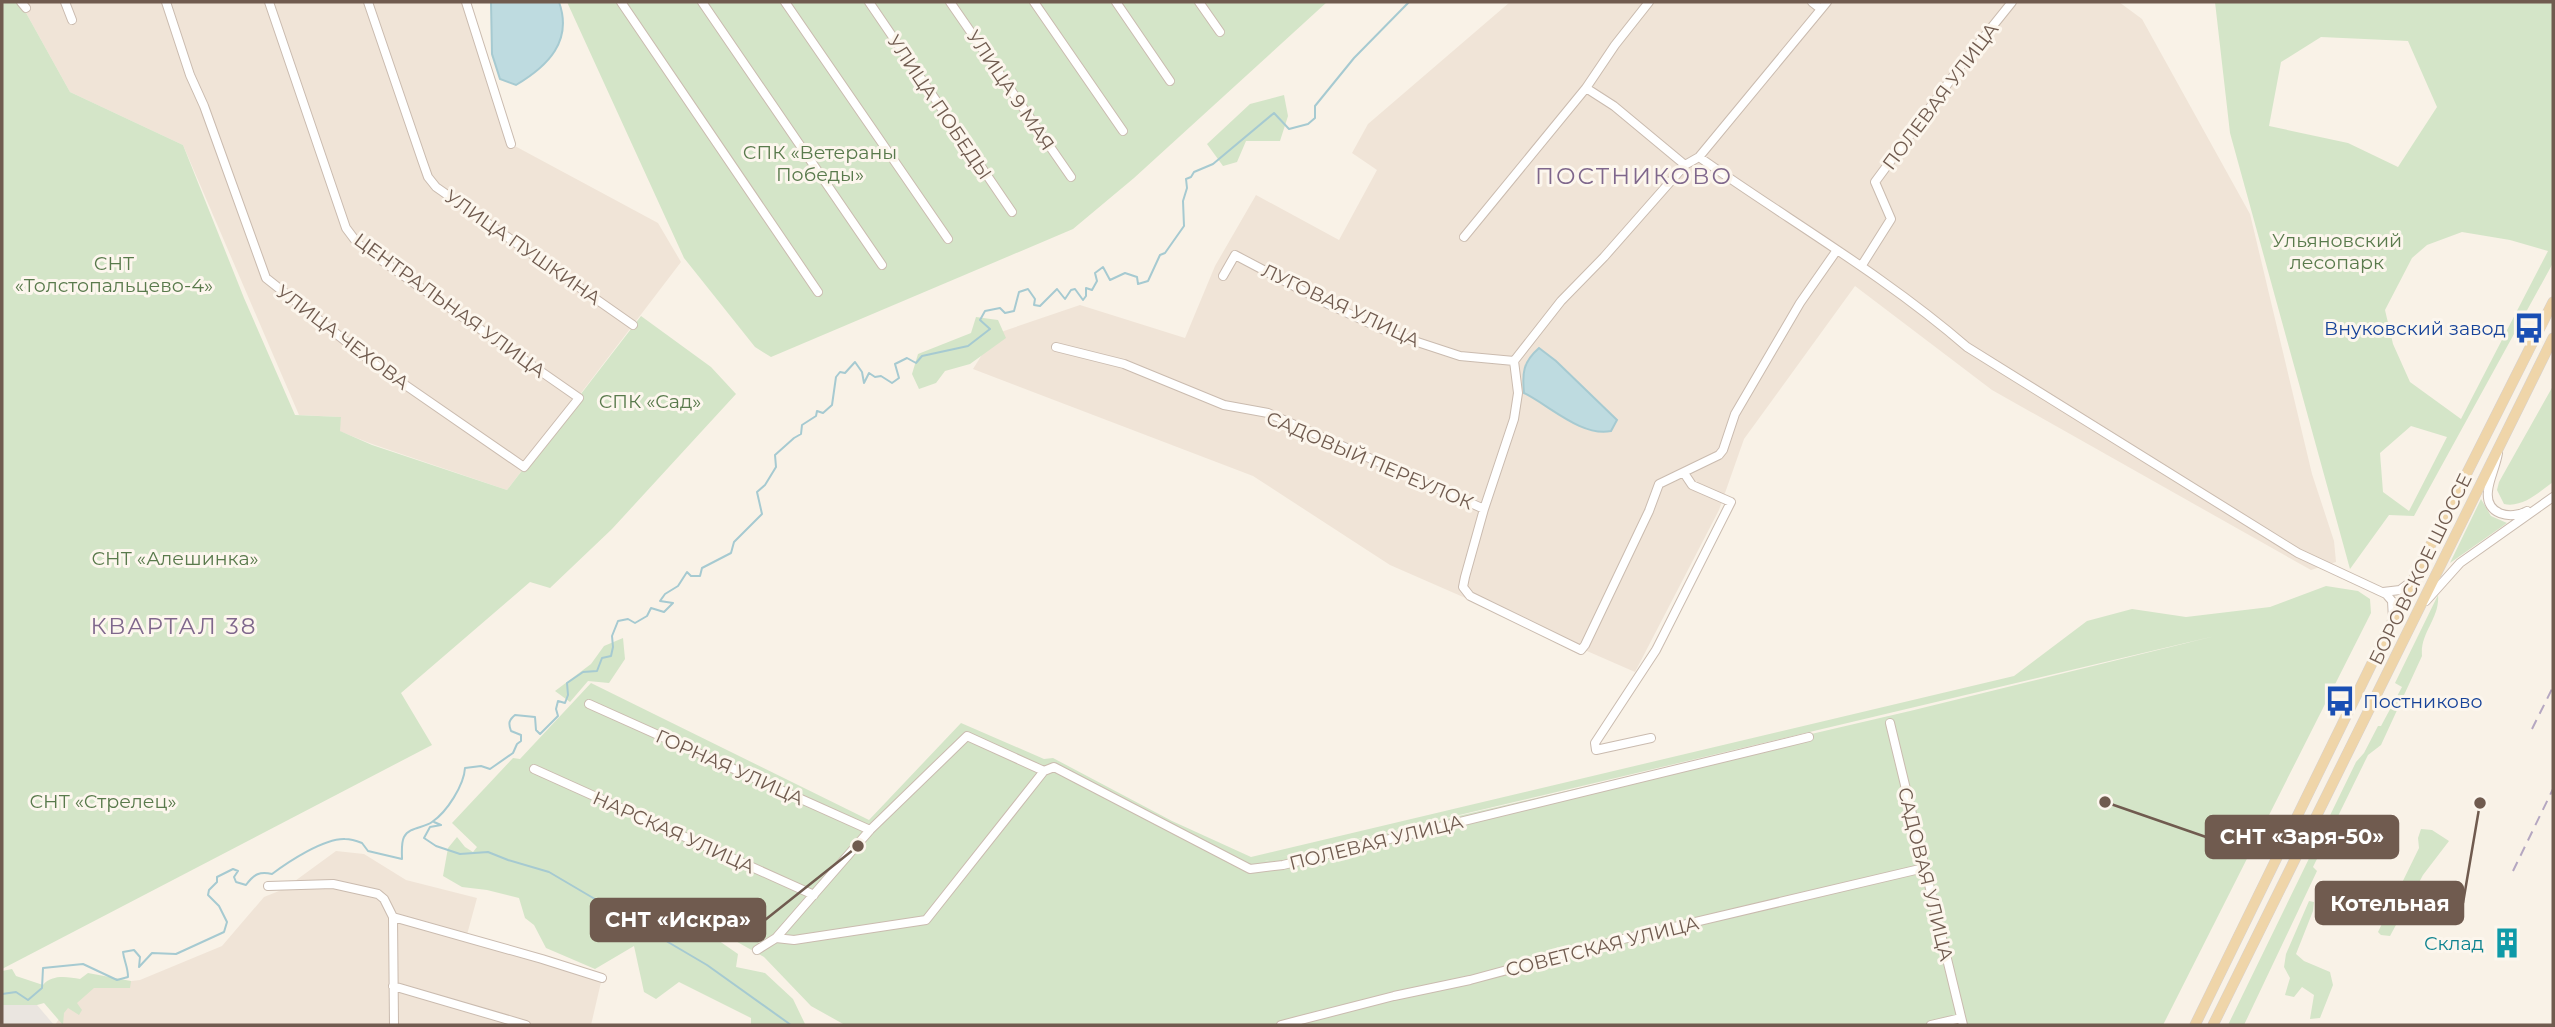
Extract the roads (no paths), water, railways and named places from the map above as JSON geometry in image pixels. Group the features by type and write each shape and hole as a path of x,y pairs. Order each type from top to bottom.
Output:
{"main road":[{"name":"БОРОВСКОЕ ШОССЕ","path":"2195,1025 2413,580 2553,302"},
{"name":"БОРОВСКОЕ ШОССЕ","path":"2213,1025 2553,338"}],"street":[{"path":"65,2 72,20"},
{"name":"УЛИЦА ЧЕХОВА","path":"166,2 190,75 204,106 266,278 372,362 524,467 579,398"},
{"name":"ЦЕНТРАЛЬНАЯ УЛИЦА","path":"269,2 346,228 358,244 579,398"},
{"name":"УЛИЦА ПУШКИНА","path":"368,2 428,177 436,187 633,325"},
{"path":"466,2 511,144"},
{"path":"621,2 818,292"},
{"path":"702,2 882,265"},
{"path":"785,2 948,239"},
{"name":"УЛИЦА ПОБЕДЫ","path":"869,2 1012,212"},
{"name":"УЛИЦА 9 МАЯ","path":"950,2 1071,177"},
{"path":"1034,2 1123,131"},
{"path":"1116,2 1170,81"},
{"path":"1199,2 1220,32"},
{"path":"1464,237 1586,88 1649,2"},
{"path":"1812,2 1821,9"},
{"path":"1827,2 1699,157 1685,165 1605,257 1561,301 1514,361 1518,393 1514,419 1484,509 1463,587 1470,596 1581,650 1649,511 1659,484 1719,455 1723,450 1735,414 1800,303 1837,250"},
{"name":"ПОЛЕВАЯ УЛИЦА","path":"1863,265 1891,219 1875,182 2012,2"},
{"path":"1586,88 1615,106 1685,165"},
{"path":"1699,157 1774,210 1863,265 1968,347 2298,553 2383,592 2392,601 2393,622"},
{"name":"ЛУГОВАЯ УЛИЦА","path":"1223,276 1236,255 1393,334 1460,356 1514,361"},
{"name":"САДОВЫЙ ПЕРЕУЛОК","path":"1056,347 1124,364 1224,405 1268,413 1484,509"},
{"path":"2500,445 2496,469 2488,491 2492,507 2501,514 2514,516 2551,499"},
{"path":"1651,738 1596,750 1595,743 1656,650 1731,502 1692,485 1684,472"},
{"path":"2416,613 2460,563 2551,499"},
{"path":"2383,592 2400,590 2413,580"},
{"name":"ГОРНАЯ УЛИЦА","path":"589,704 870,830"},
{"name":"САДОВАЯ УЛИЦА","path":"1890,723 1962,1022"},
{"name":"ПОЛЕВАЯ УЛИЦА","path":"870,830 967,736 1044,771 1054,767 1250,869 1283,865 1809,737"},
{"name":"НАРСКАЯ УЛИЦА","path":"534,769 814,895"},
{"path":"776,938 794,940 926,920 1044,771"},
{"path":"757,950 776,938 870,830"},
{"name":"СОВЕТСКАЯ УЛИЦА","path":"1282,1025 1394,996 1470,980 1619,940 1924,868"},
{"path":"268,887 333,884 378,894 384,899 393,917 394,1025"},
{"path":"393,917 602,978"},
{"path":"393,986 526,1025"},
{"path":"1931,1025 1962,1022"}],"water":[{"path":"491,2 559,2 563,29 555,51 528,78 516,85 500,79 492,54"},
{"path":"1539,348 1617,420 1611,431 1600,432 1578,425 1524,393 1525,368"}],"waterway":[{"path":"2,994 16,992 28,1000 42,988 43,968 83,964 117,980 128,977 123,952 134,950 140,957 139,967 152,953 176,954 224,932 227,922 219,906 208,895 217,882 217,877 233,869 238,871 234,877 236,882 246,885 258,874 272,874 317,846 345,839 362,843 368,851 402,859 402,845 406,834 429,824 443,812 458,790 465,768 481,766 490,769 513,753 521,741 521,735 511,731 510,722 515,715 535,717 536,730 540,734 558,716 558,701 565,703 568,695 567,683 583,672 597,671 602,658 611,656 612,636 618,621 628,619 635,623 647,616 651,608 664,612 673,603 660,601 665,594 678,586 687,572 691,576 700,576 702,568 731,553 734,542 762,514 757,492 765,485 776,467 775,455 801,434 802,425 816,416 817,411 823,413 832,405 836,377 840,372 845,373 855,362 862,372 864,383 869,373 892,383 899,378 895,364 907,358 916,363 922,356 968,346 990,329 980,320 985,311 1000,308 1005,313 1014,311 1019,292 1028,289 1035,299 1034,305 1040,306 1057,289 1065,299 1071,290 1075,289 1083,300 1086,288 1092,290 1097,281 1095,273 1103,267 1110,280 1125,273 1137,277 1138,284 1148,281 1160,255 1165,253 1184,226 1186,179 1194,172 1213,164 1274,113 1289,129 1308,124 1315,118 1315,106 1354,58 1409,2"},
{"path":"434,822 441,825 430,827 424,838 436,846 460,854 488,852 549,872 707,965 791,1025"}],"railway":[{"path":"2532,729 2553,687"},
{"path":"2513,871 2553,789"}],"place":[{"name":"Внуковский завод","path":"2529,328"},
{"name":"Постниково","path":"2340,701"},
{"name":"СНТ «Заря-50»","path":"2105,802"},
{"name":"Котельная","path":"2480,803"},
{"name":"СНТ «Искра»","path":"858,846"},
{"name":"Склад","path":"2507,943"}],"district":[{"name":"ПОСТНИКОВО","path":"1634,176"},
{"name":"КВАРТАЛ 38","path":"174,626"}],"park label":[{"name":"СПК «Ветераны Победы»","path":"820,163"},
{"name":"Ульяновский лесопарк","path":"2337,251"},
{"name":"СНТ «Толстопальцево-4»","path":"114,274"},
{"name":"СПК «Сад»","path":"650,401"},
{"name":"СНТ «Алешинка»","path":"175,558"},
{"name":"СНТ «Стрелец»","path":"103,801"}]}
